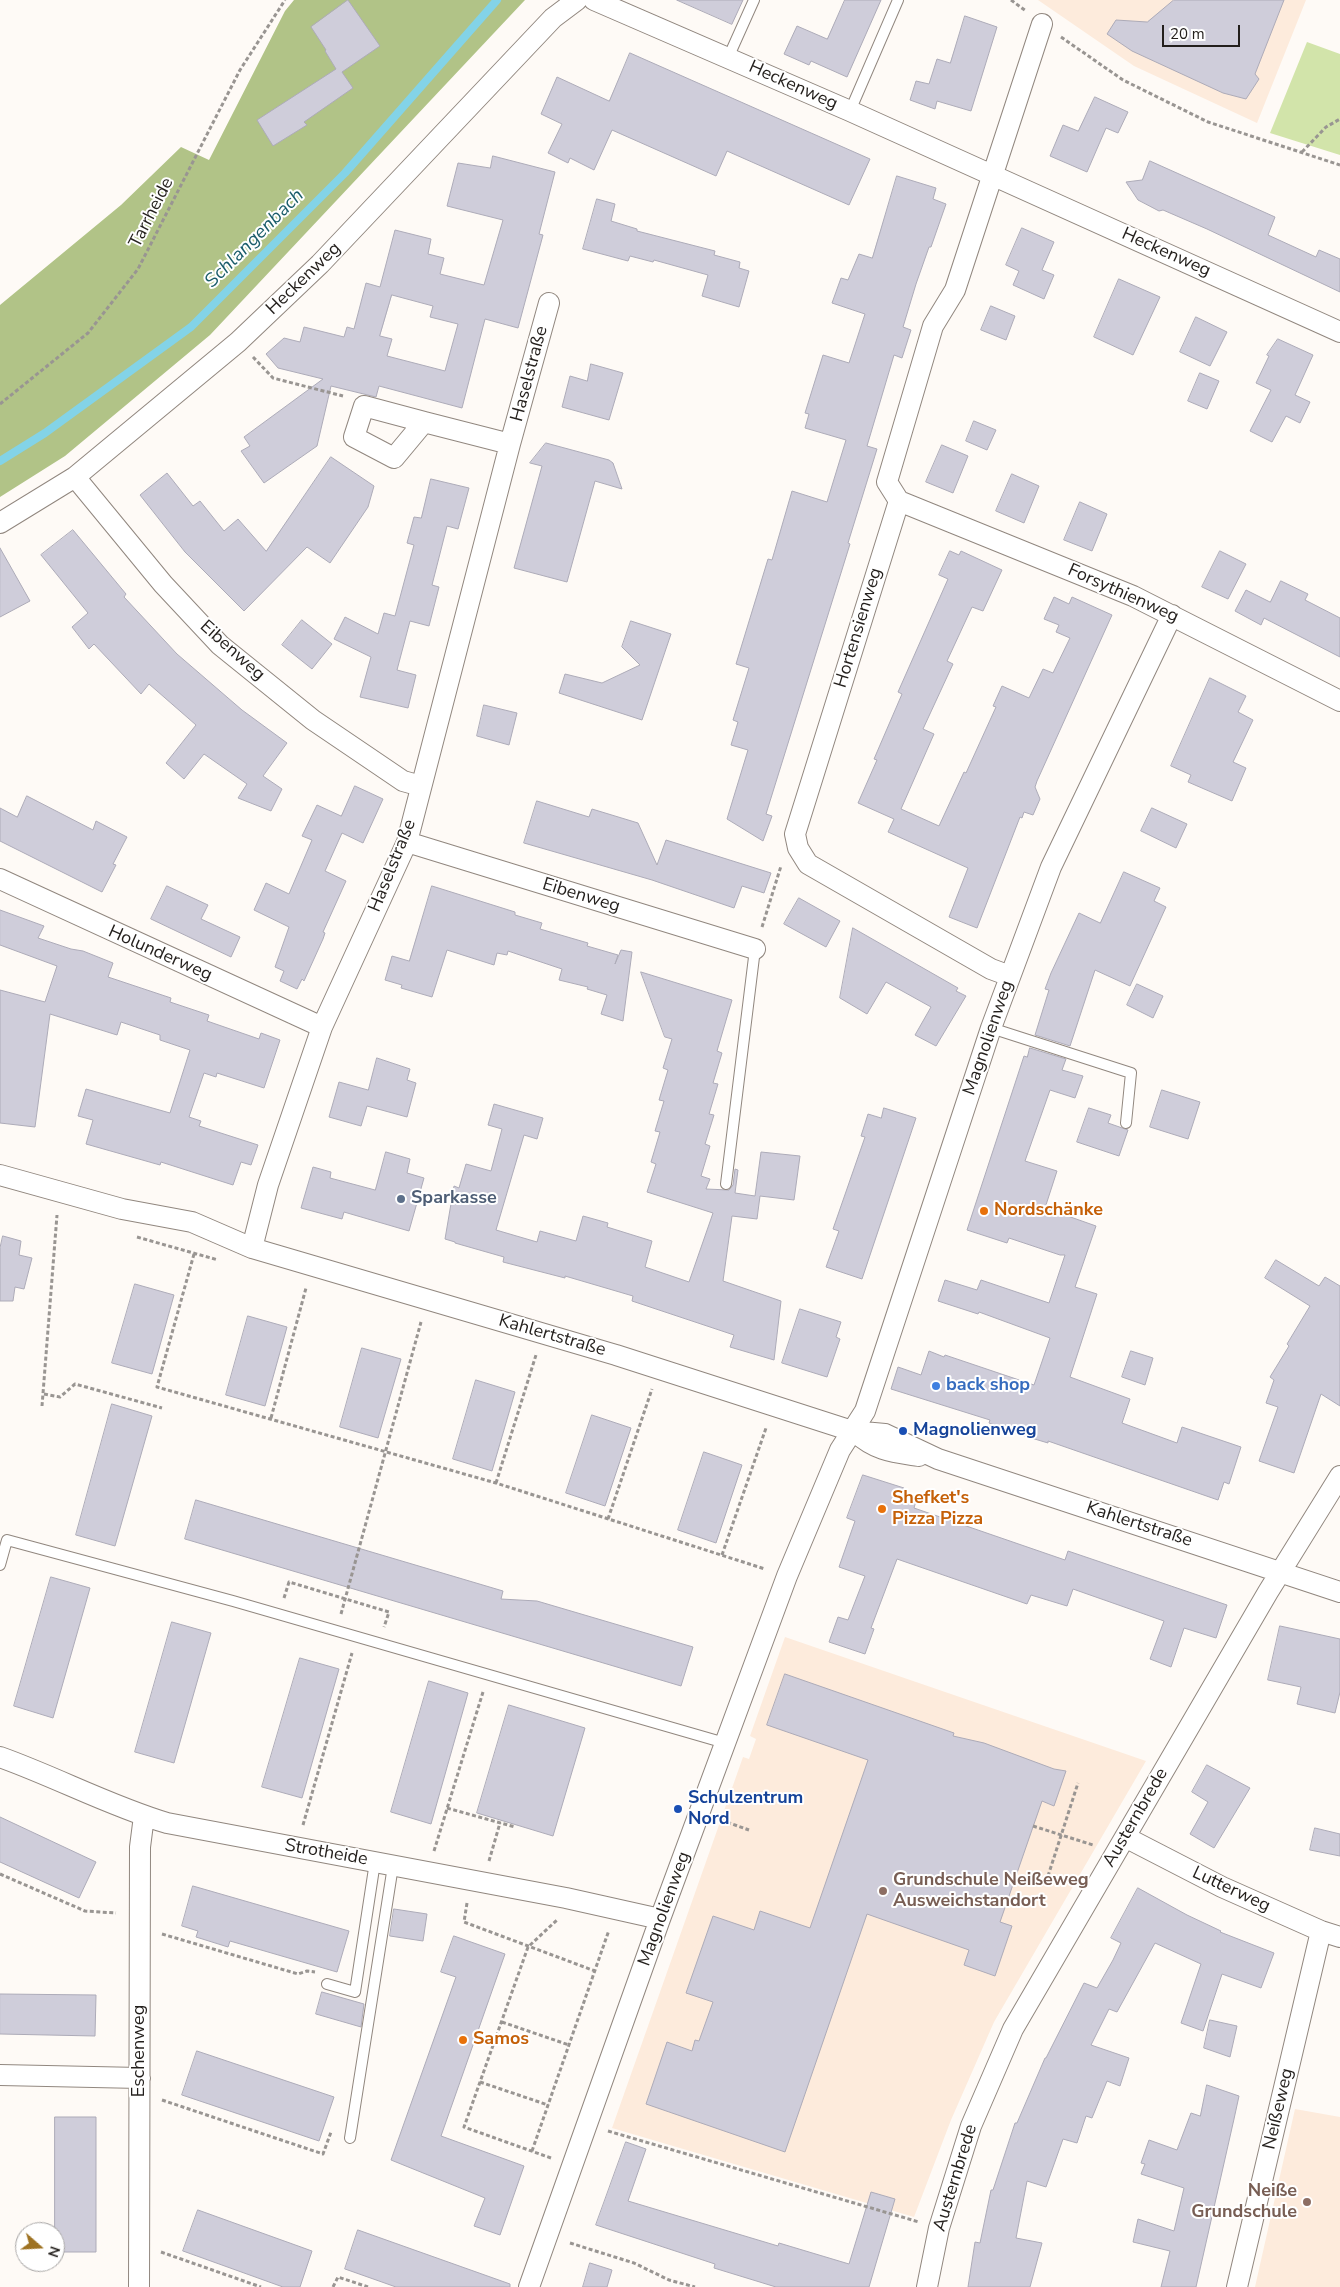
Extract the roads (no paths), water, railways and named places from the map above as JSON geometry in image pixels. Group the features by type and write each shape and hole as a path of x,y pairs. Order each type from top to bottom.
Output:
{"street":[{"name":"Heckenweg","path":"0,523 75,477 238,342 320,264 553,18 577,0"},
{"name":"Heckenweg","path":"594,0 850,111 1340,332"},
{"path":"899,501 887,482 933,326 956,290 991,176 1042,24"},
{"name":"Haselstraße","path":"249,1247 322,1027 407,842 510,444 549,303"},
{"name":"Haselstraße","path":"424,422 394,458 354,437 364,406 510,444"},
{"name":"Eibenweg","path":"75,477 163,584 220,645 313,720 403,781 421,786"},
{"name":"Forsythienweg","path":"899,501 1133,596 1340,701"},
{"name":"Hortensienweg","path":"899,501 795,834 798,848 808,864 991,969 1010,976"},
{"name":"Magnolienweg","path":"529,2287 660,1919 786,1576 840,1450 854,1432 864,1411 991,1028 1051,867 1172,615"},
{"name":"Eibenweg","path":"407,842 755,949"},
{"name":"Holunderweg","path":"0,879 322,1027"},
{"name":"Kahlertstraße","path":"0,1175 122,1209 192,1222 249,1247 616,1355 854,1432 868,1431 885,1434 938,1459 1340,1592"},
{"name":"Austernbrede","path":"927,2287 939,2228 971,2126 1013,2029 1280,1573 1340,1476"},
{"name":"Strotheide","path":"0,1757 46,1774 144,1816 297,1848 617,1908 660,1919"},
{"name":"Eschenweg","path":"138,2287 140,1847 144,1816"},
{"name":"Lutterweg","path":"1125,1837 1222,1887 1331,1934"},
{"name":"Neißeweg","path":"1237,2287 1331,1934"},
{"path":"0,2075 140,2085"}],"lane":[{"path":"728,58 754,0"},
{"path":"850,111 898,0"},
{"path":"726,1184 755,949"},
{"path":"991,1028 1131,1073 1126,1123"},
{"path":"0,1565 7,1540 488,1674 725,1743"},
{"path":"327,1984 355,1992 384,1864"},
{"path":"350,2138 384,1864"}],"waterway":[{"name":"Schlangenbach","path":"0,461 45,433 191,327 345,173 497,0"}],"place":[{"name":"Sparkasse","path":"401,1199"},
{"name":"Nordschänke","path":"984,1211"},
{"name":"back shop","path":"936,1386"},
{"name":"Magnolienweg","path":"903,1431"},
{"name":"Shefket's Pizza Pizza","path":"882,1509"},
{"name":"Schulzentrum Nord","path":"678,1809"},
{"name":"Grundschule Neißeweg Ausweichstandort","path":"883,1891"},
{"name":"Samos","path":"463,2040"},
{"name":"Neiße Grundschule","path":"1307,2202"}]}
